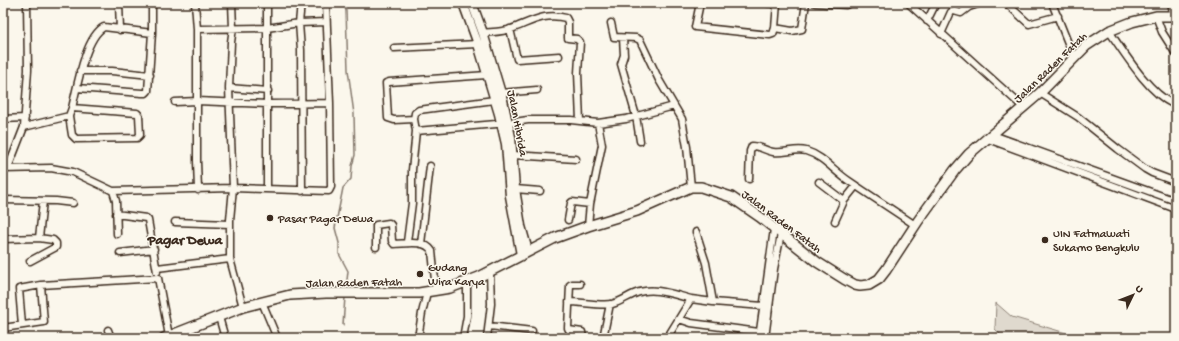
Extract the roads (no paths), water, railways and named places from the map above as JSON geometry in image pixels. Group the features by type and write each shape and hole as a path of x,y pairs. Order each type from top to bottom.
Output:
{"highway":[{"name":"Jalan Raden Fatah","path":"166,337 243,307 290,295 432,291 450,288 467,283 490,272 554,238 637,211 691,187 701,186 731,197 827,269 849,282 860,286 865,286 873,283 883,274 915,225 955,170 969,154 991,137 1040,94 1090,43 1109,31 1127,23 1156,16 1175,16"}],"main road":[{"path":"463,3 478,44 494,100 504,123 510,196 525,253"},
{"name":"Jalan Hibrida","path":"472,3 483,33 501,93 504,123 513,155 515,189 525,253"}],"street":[{"path":"27,3 28,70 24,127 6,169 51,168 73,172 113,191 233,188 328,191 331,189 330,104 326,3"},
{"path":"120,3 120,30"},
{"path":"77,88 146,93 149,88 150,74 152,3"},
{"path":"195,3 197,30 198,190"},
{"path":"232,3 233,28 231,42 230,88 233,188 230,224 230,259 243,307"},
{"path":"267,3 267,188"},
{"path":"301,3 299,22 301,50 302,190"},
{"path":"700,3 696,27 770,35 773,34 775,28 777,4 768,3"},
{"path":"775,28 792,31 802,29 806,3"},
{"path":"815,3 846,5 850,3"},
{"path":"908,3 1024,108"},
{"path":"927,21 936,3"},
{"path":"941,34 950,12 954,11 961,13 969,7 981,3"},
{"path":"1006,3 1029,24 1058,16"},
{"path":"1171,3 1175,16"},
{"path":"1053,4 1074,58"},
{"path":"1156,16 1162,32 1176,54"},
{"path":"483,33 510,29 532,19 543,17 567,18 568,38 579,40 580,42 578,73 580,121"},
{"path":"197,30 267,28 299,22 326,22"},
{"path":"611,23 614,37 636,38 640,40 682,119 691,187"},
{"path":"72,108 137,113 139,115 140,135 137,138 76,139 72,135 69,116 81,67 96,33 104,27 152,33"},
{"path":"510,29 517,59 559,56"},
{"path":"1109,31 1146,80 1166,100 1176,104"},
{"path":"623,38 624,55 621,64 636,116 640,141"},
{"path":"394,48 478,44"},
{"path":"80,71 112,71 150,74"},
{"path":"414,118 394,120 388,118 387,82 487,76"},
{"path":"230,88 268,91"},
{"path":"501,93 537,90"},
{"path":"1040,94 1078,117 1145,169 1176,182"},
{"path":"407,242 412,203 412,170 416,131 414,118 415,113 419,110 494,100"},
{"path":"175,102 197,101 268,104 330,104"},
{"path":"416,131 528,120 580,121 598,123 626,119 674,106"},
{"path":"24,127 69,116"},
{"path":"3,119 25,118"},
{"path":"588,226 590,204 602,145 598,123"},
{"path":"991,137 1176,202"},
{"path":"749,179 751,148 755,146 770,152 779,153 801,150 817,156 856,186 915,225"},
{"path":"1019,147 1176,209"},
{"path":"513,155 576,159"},
{"path":"421,244 430,166"},
{"path":"819,182 844,202"},
{"path":"835,221 844,202 856,186"},
{"path":"515,189 540,191"},
{"path":"113,191 116,201 117,234"},
{"path":"3,200 73,203"},
{"path":"39,238 43,201"},
{"path":"568,220 571,202 590,204"},
{"path":"116,214 147,219 150,224 166,337"},
{"path":"175,222 230,224"},
{"path":"376,247 376,226 378,224 389,223 391,224 392,241 394,244 407,242 421,244 429,247 432,251 432,291 418,338"},
{"path":"761,336 763,306 778,231"},
{"path":"761,336 774,269 778,231"},
{"path":"696,232 706,264 713,302"},
{"path":"3,239 39,238 53,240 56,243 56,247 30,261"},
{"path":"120,253 154,249"},
{"path":"157,268 230,259"},
{"path":"488,338 492,304 490,272"},
{"path":"22,325 19,288 41,285 158,278"},
{"path":"463,338 467,316 467,283"},
{"path":"580,284 570,284 568,328 582,332 583,338"},
{"path":"3,328 44,321 41,285"},
{"path":"569,302 610,304 644,291 651,290 691,299 763,306"},
{"path":"667,338 691,299"},
{"path":"262,302 277,338"},
{"path":"603,338 610,304"},
{"path":"219,317 225,338"},
{"path":"679,319 691,323 761,336"},
{"path":"489,326 532,331"},
{"path":"108,330 111,338"}],"waterway":[{"path":"344,3 346,11 348,70 354,114 355,155 351,179 343,188 335,228 339,243 339,254 348,271 346,289"},
{"path":"343,325 345,297"}],"place":[{"name":"Pasar Pagar Dewa","path":"270,218"},
{"name":"UIN Fatmawati Sukarno Bengkulu","path":"1045,240"},
{"name":"Gudang Wira Karya","path":"420,274"}],"district":[{"name":"Pagar Dewa","path":"185,239"}]}
